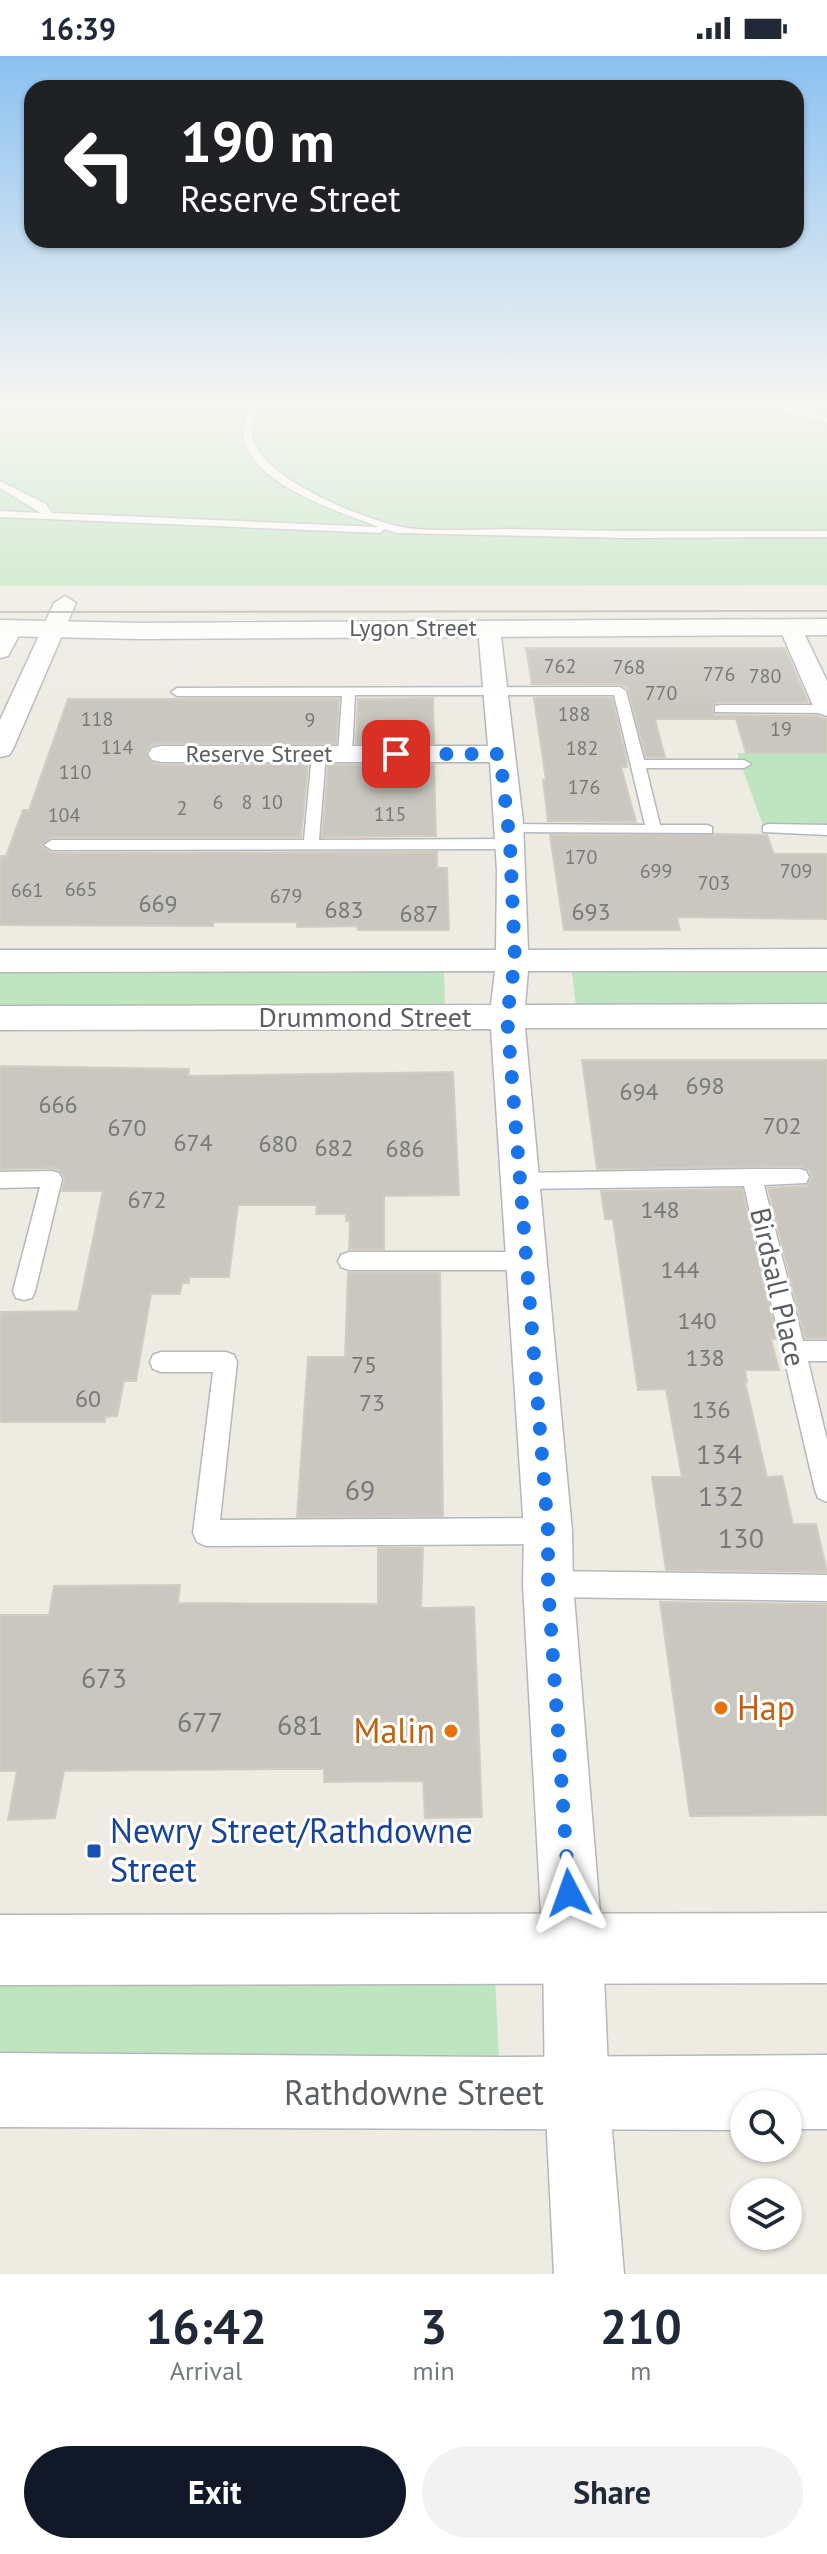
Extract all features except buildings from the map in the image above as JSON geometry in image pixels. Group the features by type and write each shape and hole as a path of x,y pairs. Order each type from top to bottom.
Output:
{"street":[{"path":"4,636 29,603 97,603"},
{"path":"0,749 65,603"},
{"name":"Lygon Street","path":"785,615 827,603"},
{"path":"477,612 495,692 509,836 515,960 507,1017 548,1531 548,1584 573,1950 577,2094 589,2274"},
{"name":"Lygon Street","path":"4,636 53,629 477,612 785,615 827,627"},
{"path":"785,615 827,708"},
{"name":"Reserve Street","path":"161,754 500,754"},
{"name":"Drummond Street","path":"0,961 827,960"},
{"name":"Drummond Street","path":"0,1018 827,1016"},
{"path":"0,1950 827,1948"},
{"name":"Rathdowne Street","path":"0,2090 577,2094 827,2092"}],"lane":[{"path":"41,506 49,516"},
{"path":"333,506 397,530"},
{"path":"0,514 397,530 647,536 827,534"},
{"path":"177,692 620,691 653,829"},
{"path":"311,844 349,692"},
{"path":"720,709 827,708"},
{"path":"638,764 744,764"},
{"path":"52,845 311,844 653,829 707,830"},
{"path":"768,829 827,830"},
{"name":"Birdsall Place","path":"752,1177 827,1490"},
{"path":"520,1181 799,1177"},
{"path":"0,1180 52,1179 24,1291"},
{"path":"349,1261 527,1261"},
{"path":"793,1351 827,1351"},
{"path":"161,1362 226,1362 206,1533 548,1531"},
{"path":"548,1584 827,1588"}],"green space":[{"path":"0,506 827,506 827,585 0,586"},
{"path":"737,753 827,753 827,834 766,834"},
{"path":"444,971 445,1006 0,1009 0,973"},
{"path":"572,972 827,973 827,1004 576,1006"},
{"path":"0,1979 495,1979 499,2057 0,2058"}],"tram line":[{"path":"0,612 827,611"}],"place":[{"name":"Hap","path":"721,1708"},
{"name":"Malin","path":"451,1731"},
{"name":"Newry Street/Rathdowne Street","path":"94,1851"}],"route":[{"path":"396,754 500,754 510,844 515,960 507,1017 548,1531 548,1584 569,1893"}]}
